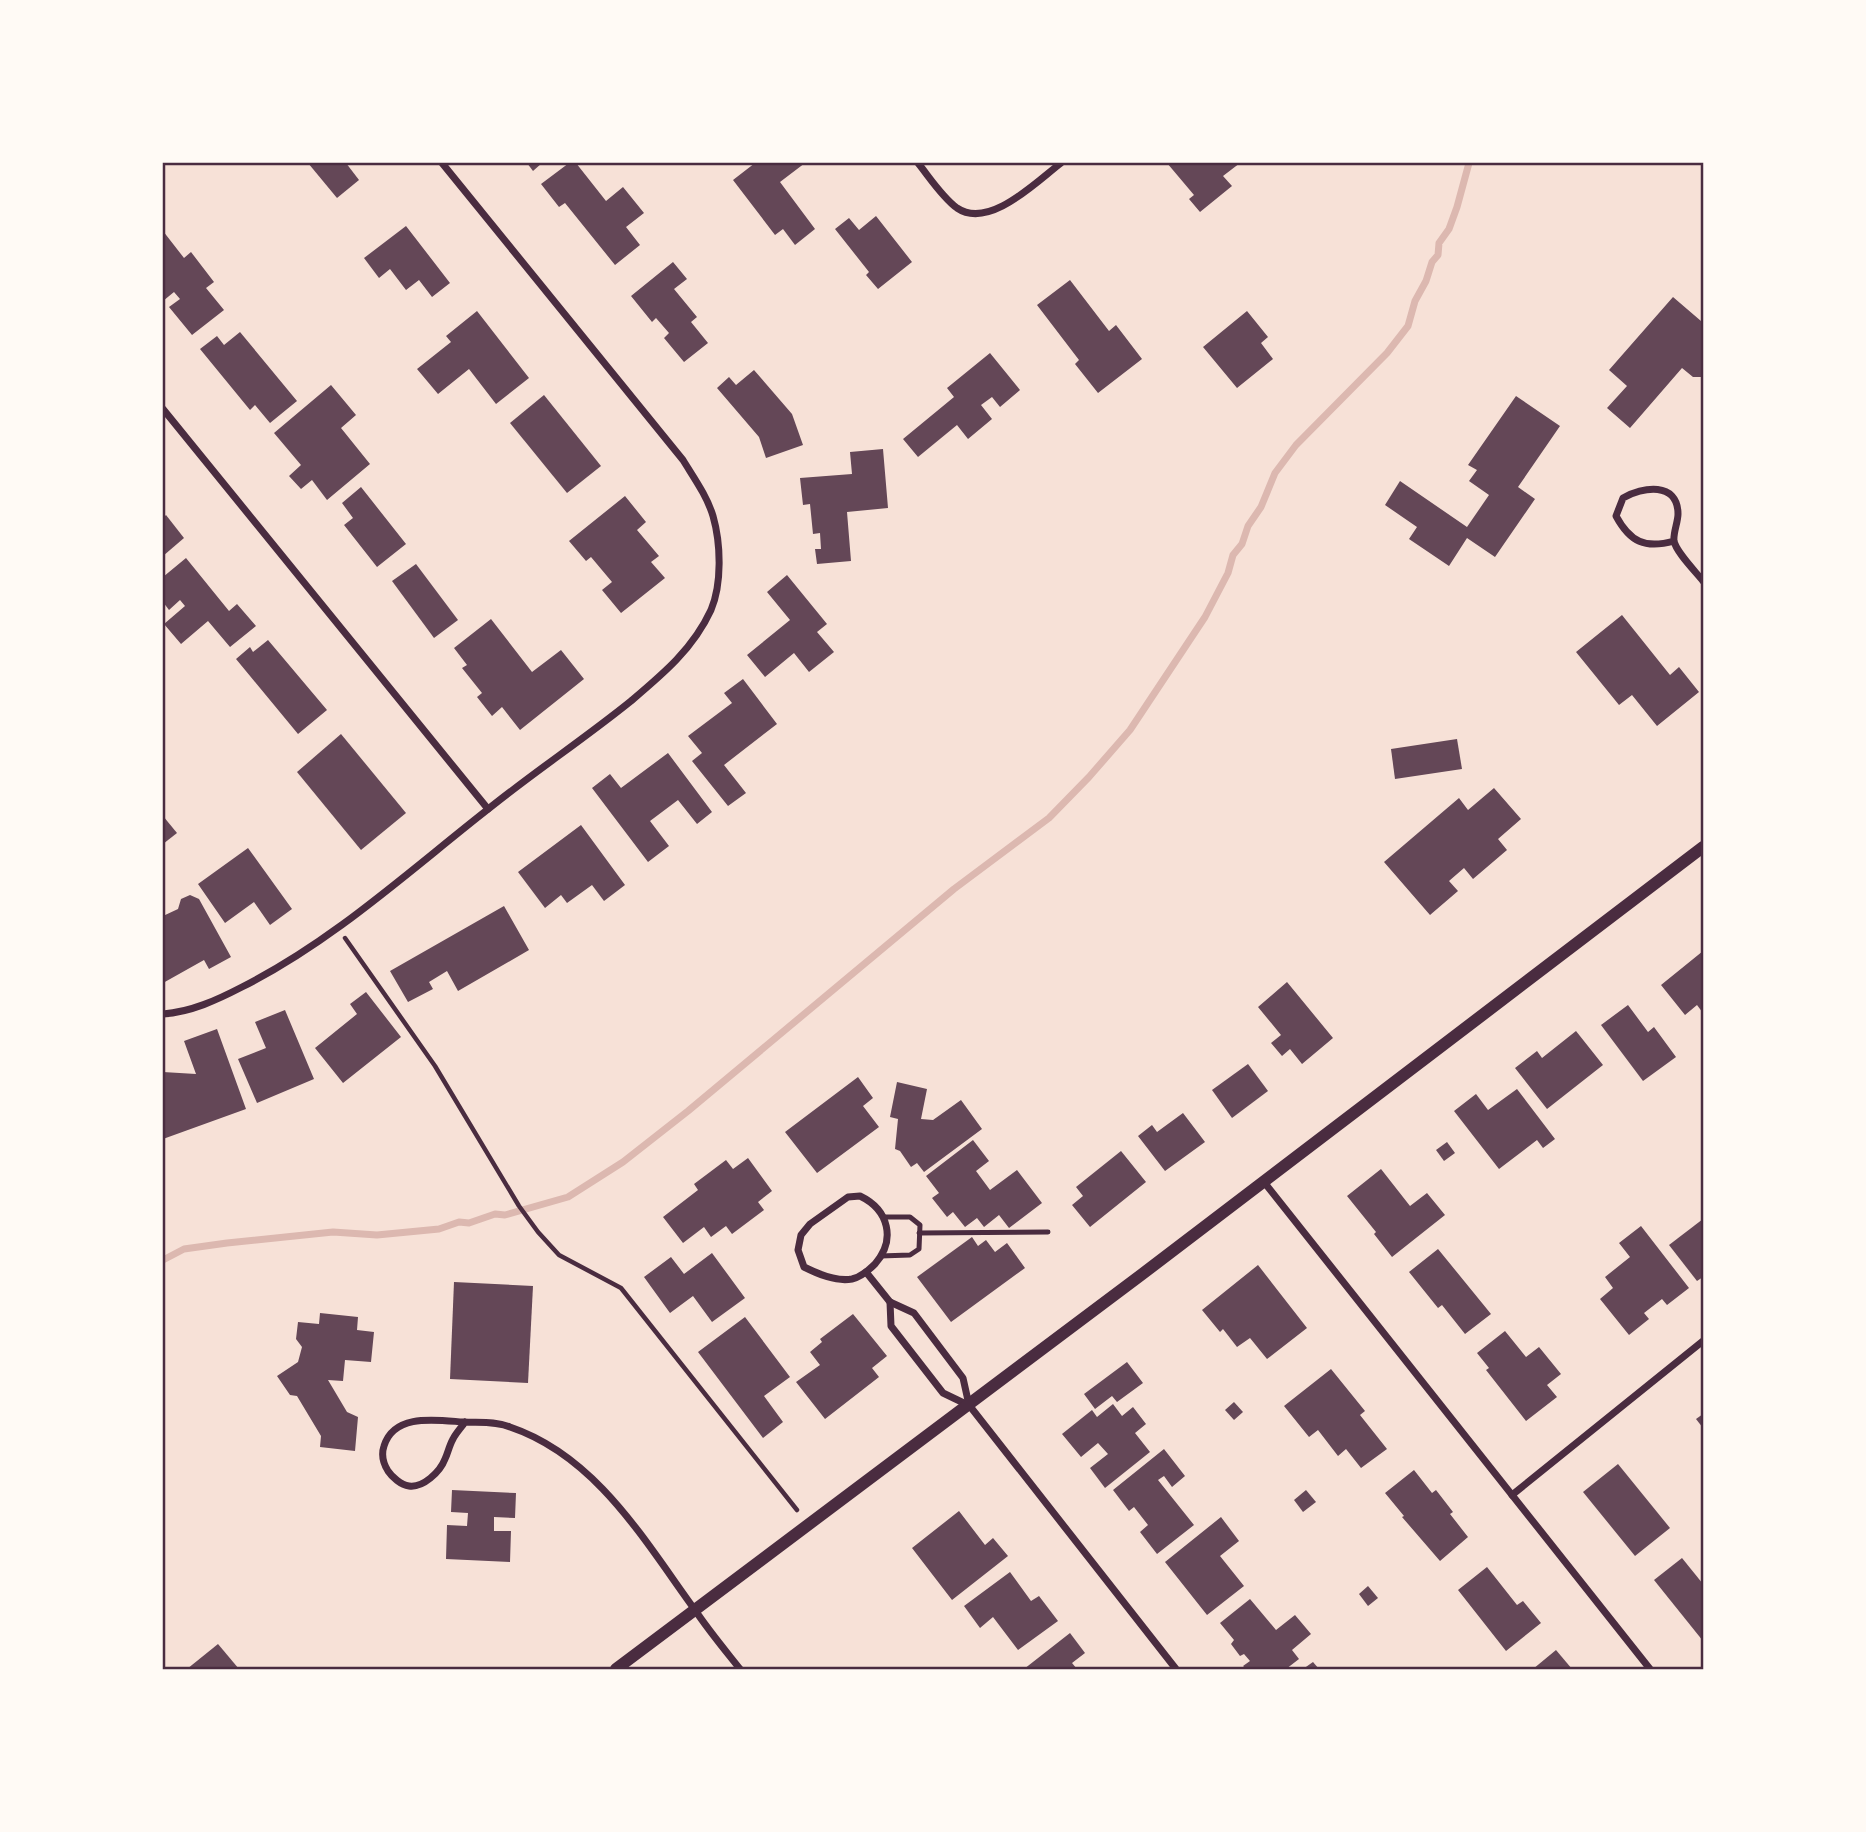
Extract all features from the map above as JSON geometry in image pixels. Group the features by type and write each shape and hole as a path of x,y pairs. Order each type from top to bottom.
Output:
{"street":[{"path":"163,1014 205,1005 228,994 266,975 338,929 488,809 587,737 664,673 689,648 712,608 717,587 717,540 709,506 700,487 683,460 442,163"},
{"path":"918,163 956,207 967,214 979,215 989,213 1012,200 1061,163"},
{"path":"163,408 488,809"},
{"path":"1674,541 1660,545 1634,540 1623,529 1616,516 1623,498 1637,490 1651,487 1660,489 1672,498 1679,511 1674,541 1703,581"},
{"path":"617,1669 1264,1182 1703,846"},
{"path":"1264,1182 1650,1669"},
{"path":"860,1196 873,1202 885,1217 888,1231 886,1247 880,1256 866,1272 850,1279 821,1276 804,1267 798,1250 801,1234 810,1224 848,1197 860,1196"},
{"path":"866,1272 890,1303 915,1313 963,1378 969,1405 1176,1669"},
{"path":"890,1303 891,1326 943,1393 969,1405"},
{"path":"1512,1495 1703,1341"},
{"path":"465,1422 451,1442 445,1461 422,1485 407,1486 393,1478 382,1459 382,1449 387,1437 407,1423 428,1419 506,1425 534,1435 561,1451 594,1479 623,1512 740,1669"}],"lane":[{"path":"880,1256 909,1255 919,1249 920,1225 910,1217 885,1217"},
{"path":"919,1233 1048,1232"}],"path":[{"path":"338,929 435,1066 519,1206 538,1231 559,1255 621,1288 809,1525"}],"building":[{"path":"308,163 346,163 359,180 337,198"},
{"path":"527,163 542,163 533,171"},
{"path":"569,163 576,163 606,201 623,187 644,213 626,227 640,245 615,265 565,203 559,207 541,184"},
{"path":"755,163 805,163 780,182 815,229 795,245 783,229 775,235 733,180"},
{"path":"1167,163 1240,163 1223,176 1232,186 1200,212 1189,199 1194,195"},
{"path":"876,216 912,262 878,289 866,275 869,272 835,229 849,218 859,230"},
{"path":"406,226 450,283 432,297 419,280 406,290 390,269 379,278 364,258"},
{"path":"163,231 184,258 191,252 214,282 206,288 224,310 192,335 169,307 180,299 174,292 163,301"},
{"path":"673,262 687,279 674,289 697,317 691,322 708,343 684,362 664,338 669,333 656,318 652,322 631,296"},
{"path":"1070,280 1109,331 1116,325 1142,359 1098,393 1075,364 1079,360 1037,305"},
{"path":"1673,297 1701,321 1703,319 1703,377 1693,377 1682,368 1630,428 1607,408 1627,386 1609,370"},
{"path":"477,311 529,378 496,404 469,369 438,394 417,369 451,342 446,336"},
{"path":"1247,311 1268,337 1261,343 1273,359 1237,388 1203,347"},
{"path":"240,332 297,401 270,423 255,405 250,410 200,349 217,336 224,345"},
{"path":"990,353 1020,390 1000,407 992,397 981,405 992,419 968,439 957,425 918,457 903,439 954,397 947,388"},
{"path":"754,370 792,414 803,445 766,458 759,437 717,388 729,377 736,385"},
{"path":"331,385 356,415 341,428 370,464 327,500 312,480 301,489 289,476 301,465 274,433"},
{"path":"544,395 601,466 567,493 510,423"},
{"path":"1516,396 1560,426 1518,487 1535,499 1495,557 1467,538 1449,566 1409,539 1417,527 1385,505 1400,481 1467,527 1489,495 1469,481 1477,470 1468,465"},
{"path":"883,449 888,508 847,512 851,561 817,564 815,549 821,549 820,533 813,534 810,504 803,505 800,478 852,474 850,452"},
{"path":"361,487 406,544 377,567 344,525 353,518 342,503"},
{"path":"625,496 646,522 637,530 659,556 651,562 665,578 621,613 602,590 612,582 591,557 586,561 569,541"},
{"path":"166,515 184,538 163,556 163,518"},
{"path":"186,558 229,611 237,604 256,626 230,647 208,621 181,644 164,624 185,606 180,600 169,610 163,602 163,577"},
{"path":"416,564 458,620 434,638 392,581"},
{"path":"787,575 827,624 817,632 834,652 809,672 794,653 765,677 747,655 790,620 767,592"},
{"path":"1622,615 1670,675 1679,667 1699,692 1657,726 1632,695 1619,705 1576,652"},
{"path":"491,619 532,672 561,650 584,679 520,730 502,707 492,716 477,697 482,693 462,668 467,665 454,648"},
{"path":"268,640 327,710 298,734 236,659 250,647 253,652"},
{"path":"743,679 777,724 724,765 746,793 728,806 692,761 702,753 688,736 732,703 724,693"},
{"path":"341,734 406,813 361,850 297,772"},
{"path":"1457,739 1462,769 1395,779 1391,749"},
{"path":"668,753 712,812 697,824 678,800 650,821 669,846 648,862 592,788 610,774 621,788"},
{"path":"1494,788 1521,819 1498,839 1507,850 1473,879 1464,868 1449,881 1458,891 1430,915 1384,862 1459,798 1468,810"},
{"path":"163,816 177,833 163,844"},
{"path":"581,825 625,885 604,901 592,885 567,903 561,895 545,908 518,872"},
{"path":"248,848 292,909 270,925 254,902 225,923 198,884"},
{"path":"190,895 199,899 231,957 209,969 204,960 163,983 163,916 178,909 181,899"},
{"path":"504,906 529,950 458,991 447,971 429,982 433,989 408,1002 390,971"},
{"path":"1703,951 1703,1013 1697,1005 1685,1015 1661,985"},
{"path":"1287,982 1333,1038 1302,1064 1290,1049 1282,1056 1271,1043 1281,1035 1258,1007"},
{"path":"366,992 401,1037 343,1083 315,1048 357,1014 350,1004"},
{"path":"1628,1005 1648,1032 1654,1027 1676,1057 1643,1081 1601,1025"},
{"path":"285,1010 314,1079 257,1103 238,1059 266,1048 255,1022"},
{"path":"217,1029 246,1109 163,1139 163,1072 196,1074 184,1041"},
{"path":"1576,1031 1603,1065 1547,1109 1515,1068 1537,1051 1542,1058"},
{"path":"1248,1064 1268,1091 1232,1118 1212,1090"},
{"path":"858,1077 873,1098 863,1106 879,1127 817,1173 785,1132"},
{"path":"897,1082 927,1089 921,1119 933,1120 961,1100 982,1129 924,1172 917,1163 911,1167 900,1151 895,1149 898,1119 890,1117"},
{"path":"1517,1089 1555,1139 1543,1148 1537,1140 1499,1169 1454,1111 1476,1094 1488,1110"},
{"path":"1183,1113 1205,1142 1165,1171 1138,1136 1152,1125 1157,1132"},
{"path":"973,1140 989,1161 976,1171 990,1190 1017,1170 1042,1203 1009,1228 999,1215 984,1227 977,1218 965,1227 953,1212 947,1217 932,1198 939,1193 926,1176"},
{"path":"1447,1142 1455,1153 1444,1161 1436,1150"},
{"path":"1121,1151 1146,1182 1090,1227 1072,1205 1083,1196 1076,1187"},
{"path":"748,1158 772,1191 758,1202 764,1210 732,1234 726,1226 711,1237 704,1227 683,1243 663,1217 698,1190 694,1184 726,1160 733,1169"},
{"path":"1381,1169 1410,1206 1427,1193 1445,1215 1392,1257 1347,1196"},
{"path":"1703,1219 1703,1277 1697,1281 1669,1245"},
{"path":"1641,1226 1689,1288 1667,1305 1662,1299 1644,1313 1649,1319 1629,1335 1600,1299 1613,1288 1605,1277 1630,1257 1619,1243"},
{"path":"972,1237 978,1246 986,1240 995,1252 1007,1243 1025,1268 951,1322 917,1277"},
{"path":"1438,1249 1491,1314 1465,1334 1442,1305 1438,1308 1409,1272"},
{"path":"712,1253 745,1298 712,1322 693,1296 670,1313 644,1277 671,1257 684,1274"},
{"path":"1258,1265 1307,1328 1267,1359 1250,1338 1237,1347 1223,1329 1220,1332 1202,1310"},
{"path":"454,1282 533,1286 528,1383 450,1379"},
{"path":"320,1313 358,1317 357,1330 374,1332 371,1362 345,1360 343,1381 328,1380 347,1412 358,1417 355,1451 320,1447 321,1436 297,1396 290,1395 277,1376 298,1362 302,1347 296,1339 298,1322 319,1324"},
{"path":"853,1314 887,1356 872,1368 879,1377 825,1419 796,1382 820,1365 810,1352 822,1342 820,1339"},
{"path":"745,1317 790,1377 764,1396 783,1422 763,1438 698,1352"},
{"path":"1505,1331 1526,1357 1539,1347 1561,1374 1547,1385 1557,1397 1526,1421 1486,1370 1489,1368 1477,1353"},
{"path":"1127,1362 1143,1383 1117,1402 1112,1396 1095,1409 1084,1394"},
{"path":"1331,1369 1365,1411 1360,1415 1387,1449 1361,1468 1346,1449 1338,1456 1318,1430 1309,1437 1284,1406"},
{"path":"1234,1402 1243,1412 1234,1420 1225,1410"},
{"path":"1113,1404 1122,1416 1133,1407 1146,1424 1135,1433 1150,1452 1105,1488 1090,1468 1108,1454 1098,1443 1081,1457 1062,1434 1092,1410 1097,1417"},
{"path":"1703,1414 1703,1428 1696,1419"},
{"path":"1164,1449 1185,1476 1172,1487 1164,1476 1158,1480 1194,1525 1157,1554 1140,1532 1148,1525 1134,1507 1129,1511 1113,1490"},
{"path":"1618,1464 1670,1528 1635,1556 1583,1492"},
{"path":"1414,1470 1432,1493 1436,1490 1468,1537 1440,1561 1385,1493"},
{"path":"452,1490 516,1493 515,1518 494,1517 494,1531 511,1531 510,1562 446,1559 447,1525 467,1526 468,1513 451,1512"},
{"path":"1306,1490 1316,1502 1303,1512 1294,1500"},
{"path":"959,1511 985,1545 993,1538 1008,1556 952,1600 912,1548"},
{"path":"1221,1517 1239,1541 1220,1556 1244,1586 1207,1615 1165,1562"},
{"path":"1682,1558 1703,1584 1703,1641 1654,1580"},
{"path":"1487,1567 1517,1605 1523,1601 1541,1623 1506,1651 1458,1590"},
{"path":"1010,1572 1031,1601 1039,1596 1058,1621 1018,1650 993,1617 980,1628 964,1606"},
{"path":"1368,1586 1378,1598 1368,1606 1359,1594"},
{"path":"1250,1599 1276,1630 1295,1615 1311,1634 1292,1650 1299,1659 1286,1669 1246,1669 1243,1666 1250,1661 1244,1654 1240,1656 1231,1644 1234,1640 1220,1623"},
{"path":"1070,1633 1085,1653 1072,1663 1077,1669 1024,1669"},
{"path":"218,1644 239,1669 187,1669"},
{"path":"1556,1650 1572,1669 1533,1669"},
{"path":"1313,1662 1319,1669 1303,1669"}],"waterway":[{"path":"163,1260 184,1249 227,1243 333,1232 377,1235 439,1229 495,1214 505,1215 568,1197 623,1162 688,1111 954,889 1049,818 1130,730 1205,617 1228,573 1233,555 1242,544 1248,526 1261,507 1275,473 1296,445 1387,353 1408,326 1415,301 1432,262 1438,255 1439,243 1449,229 1469,163"}]}
